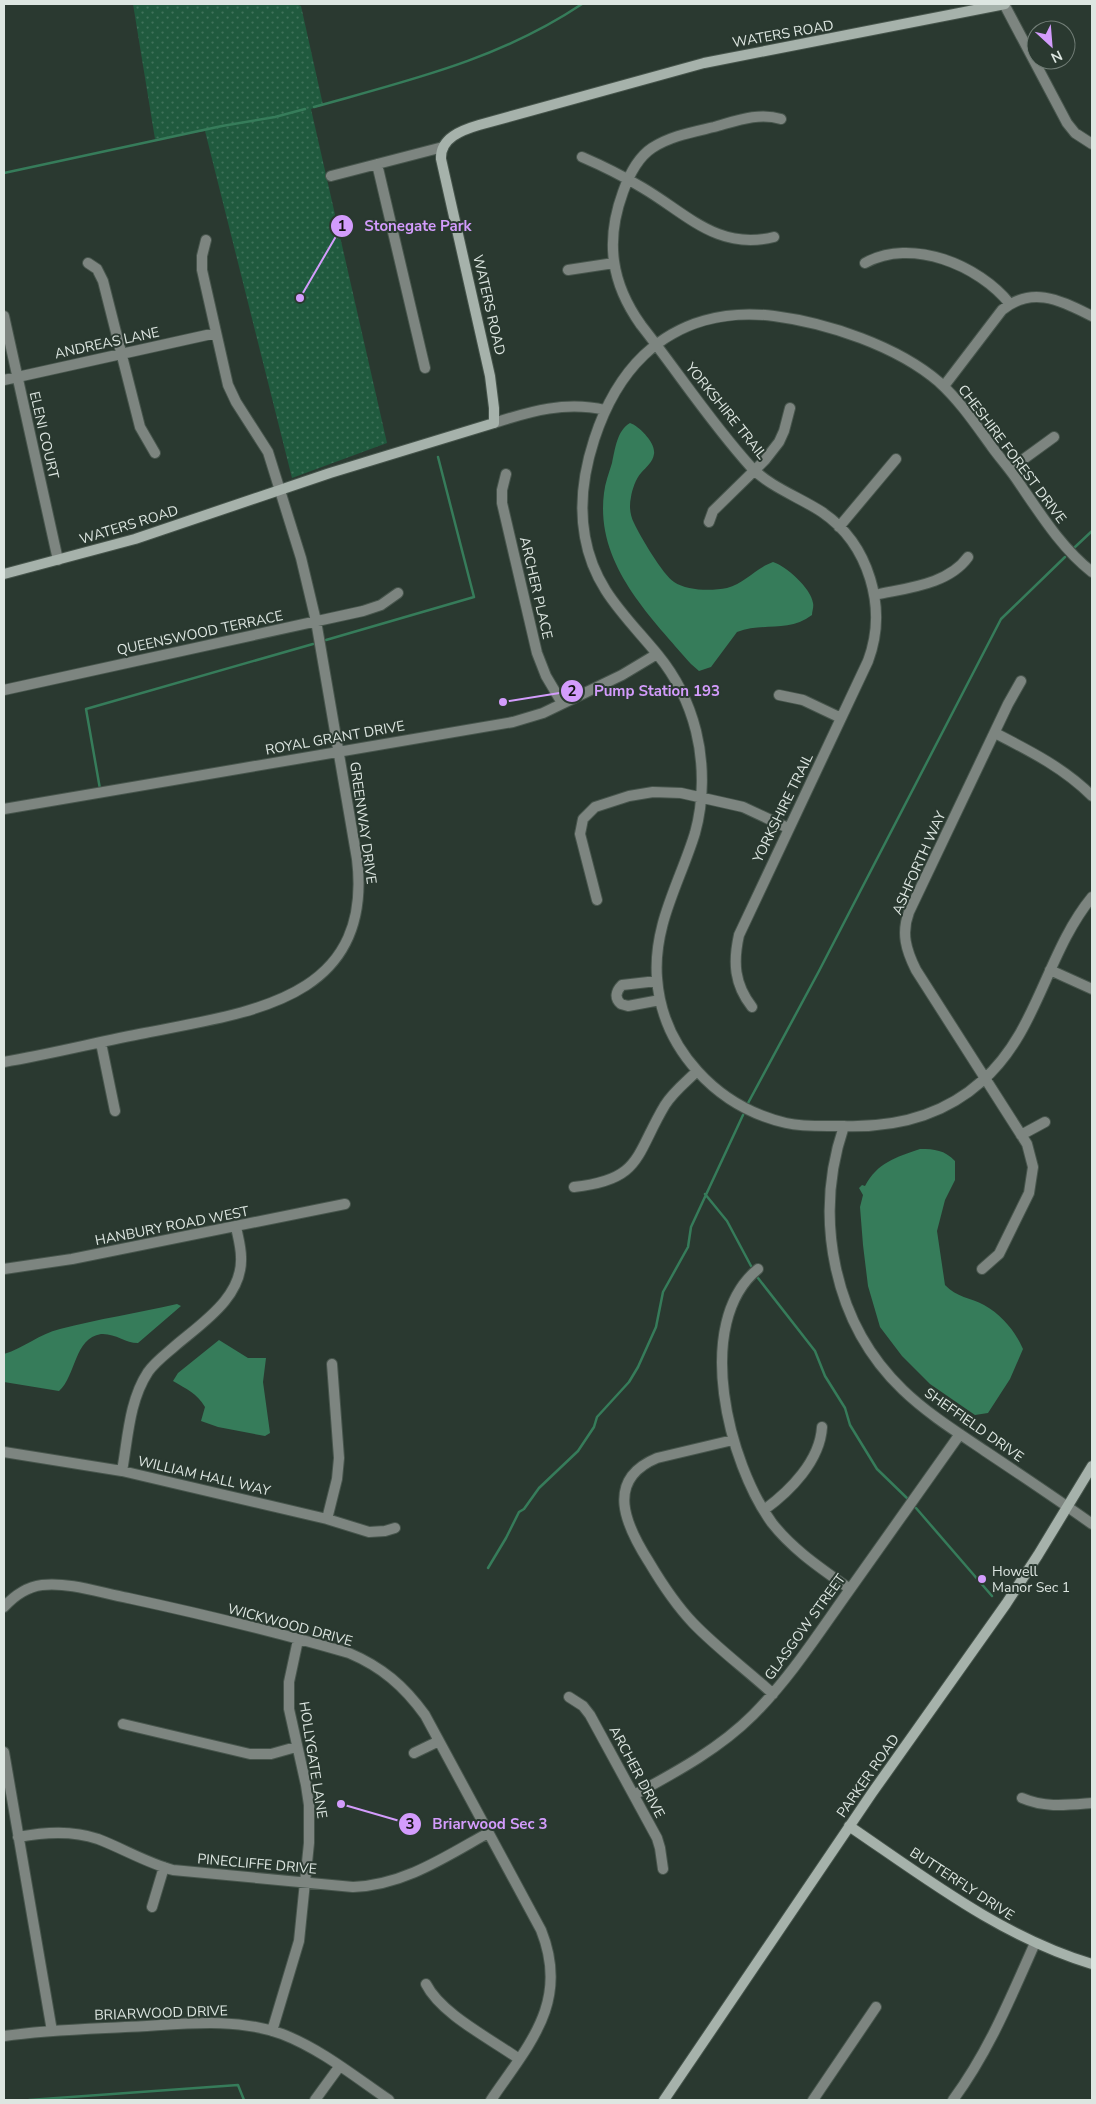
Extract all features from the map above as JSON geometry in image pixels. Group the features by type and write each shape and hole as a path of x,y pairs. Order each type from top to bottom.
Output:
{"street":[{"path":"1004,4 1067,123 1074,132 1092,144"},
{"name":"WATERS ROAD","path":"4,574 135,540 372,460 494,423 490,376 441,159 443,147 455,135 471,127 676,70 1004,4"},
{"name":"YORKSHIRE TRAIL","path":"752,1007 738,984 736,973 736,952 744,922 872,650 877,617 874,595 860,554 839,527 821,512 771,482 754,469 735,448 630,310 622,293 614,263 613,222 628,179 636,164 643,155 663,142 750,117 762,116 781,119"},
{"path":"330,176 443,147"},
{"path":"582,157 628,179 687,218 718,235 740,241 774,237"},
{"path":"377,164 424,368"},
{"name":"GREENWAY DRIVE","path":"4,1062 230,1016 270,1004 308,985 334,961 345,944 355,919 360,883 316,621 306,574 268,452 232,393 202,270 202,256 206,240"},
{"path":"865,263 892,253 936,258 977,275 995,288 1010,304"},
{"path":"568,270 614,263"},
{"path":"88,264 97,270 103,281 140,426 155,453"},
{"path":"944,386 1002,310 1010,304 1030,297 1052,298 1092,316"},
{"name":"CHESHIRE FOREST DRIVE","path":"1092,572 1064,545 1010,469 944,386 919,367 884,349 844,332 781,317 751,313 714,317 681,329 656,344 624,376 605,410 585,479 582,512 586,543 603,588 626,619 657,654 675,681 692,716 700,756 701,799 695,832 660,928 656,959 657,981 660,1000 677,1042 697,1072 709,1083 732,1101 764,1116 805,1126 882,1126 921,1117 950,1104 985,1078 1017,1041 1076,918 1092,897"},
{"name":"ELENI COURT","path":"4,316 58,560"},
{"name":"ANDREAS LANE","path":"4,380 216,333"},
{"path":"494,423 535,411 568,405 605,410"},
{"path":"709,522 713,511 765,460 779,442 790,408"},
{"path":"1010,469 1054,437"},
{"path":"839,527 896,458"},
{"name":"ARCHER PLACE","path":"506,474 502,490 502,503 537,653 546,676 562,703"},
{"path":"874,595 936,580 957,570 968,557"},
{"name":"QUEENSWOOD TERRACE","path":"4,690 381,605 398,593"},
{"name":"ROYAL GRANT DRIVE","path":"4,809 513,722 537,716 622,675 657,654"},
{"name":"ASHFORTH WAY","path":"982,1269 992,1262 1004,1245 1032,1186 1033,1167 1030,1153 916,970 906,948 905,929 909,912 1021,681"},
{"path":"779,695 802,700 841,718"},
{"path":"995,733 1036,754 1064,772 1092,796"},
{"path":"597,900 580,834 583,819 591,810 629,796 653,792 681,793 743,807 788,828"},
{"path":"1050,970 1092,989"},
{"path":"657,981 622,985 617,992 617,999 621,1004 628,1006 660,1000"},
{"path":"101,1043 115,1111"},
{"path":"574,1187 599,1185 617,1177 632,1165 641,1153 670,1098 697,1072"},
{"path":"1020,1135 1044,1122"},
{"name":"SHEFFIELD DRIVE","path":"844,1126 832,1172 829,1210 833,1257 843,1295 857,1328 883,1368 915,1401 1092,1524"},
{"name":"HANBURY ROAD WEST","path":"4,1269 65,1261 345,1204"},
{"path":"122,1471 132,1410 148,1371 160,1358 218,1308 228,1297 235,1285 241,1259 236,1227"},
{"path":"758,1269 746,1280 733,1301 726,1331 723,1354 723,1381 733,1440 747,1482 764,1510 795,1547 850,1589"},
{"path":"327,1519 337,1479 339,1458 332,1364"},
{"path":"764,1510 777,1500 796,1480 817,1451 822,1427"},
{"name":"GLASGOW STREET","path":"634,1795 709,1751 752,1716 773,1694 802,1657 960,1434"},
{"path":"733,1440 657,1458 648,1462 638,1469 628,1484 624,1502 624,1513 629,1527 646,1558 672,1598 706,1636 773,1694"},
{"name":"WILLIAM HALL WAY","path":"4,1452 122,1471 327,1519 369,1532 395,1528"},
{"name":"PARKER ROAD","path":"664,2100 849,1826 1006,1604 1092,1466"},
{"name":"WICKWOOD DRIVE","path":"6,1601 24,1590 53,1584 163,1606 349,1653 389,1675 410,1696 425,1715 541,1930 550,1962 551,1982 545,2014 536,2033 491,2100"},
{"name":"HOLLYGATE LANE","path":"272,2031 299,1941 306,1883 309,1804 296,1747 288,1699 289,1682 298,1640"},
{"name":"ARCHER DRIVE","path":"569,1697 583,1706 590,1715 634,1795 657,1838 663,1869"},
{"path":"123,1724 250,1754 271,1754 296,1747"},
{"path":"414,1753 439,1741"},
{"path":"4,1752 52,2031"},
{"path":"1022,1798 1049,1806 1092,1803"},
{"name":"BUTTERFLY DRIVE","path":"849,1826 978,1913 1036,1943 1092,1964"},
{"name":"PINECLIFFE DRIVE","path":"18,1837 59,1832 81,1834 164,1867 191,1872 352,1886 390,1882 420,1870 488,1833"},
{"path":"152,1907 164,1867"},
{"path":"953,2100 987,2049 1036,1943"},
{"path":"426,1984 443,2007 519,2059"},
{"path":"813,2100 876,2007"},
{"name":"BRIARWOOD DRIVE","path":"4,2036 52,2031 237,2023 272,2031 302,2044 388,2100"},
{"path":"315,2100 339,2067"}],"shaded area":[{"path":"133,4 295,4 301,6 323,105 311,109 387,443 292,478 205,131 155,139"},
{"path":"630,423 650,440 654,454 651,462 637,478 633,488 630,510 646,546 669,578 679,585 693,589 721,589 739,583 773,562 791,573 803,584 813,603 812,615 794,624 747,629 737,632 711,667 699,671 691,664 658,626 628,586 616,565 608,542 603,518 607,478 619,435"},
{"path":"920,1149 939,1151 947,1154 955,1161 955,1180 945,1200 937,1231 945,1285 959,1295 984,1305 997,1314 1012,1330 1023,1349 1010,1379 988,1413 975,1415 930,1384 902,1356 880,1327 868,1286 860,1207 863,1195 859,1188 862,1185 865,1186 881,1166"},
{"path":"177,1304 181,1306 138,1343 106,1334 92,1337 85,1342 65,1384 59,1391 4,1382 4,1354 45,1334 74,1325"},
{"path":"219,1340 248,1358 266,1358 263,1382 270,1433 265,1436 218,1427 201,1421 205,1407 202,1402 191,1392 173,1381 178,1373"}],"waterway":[{"path":"314,107 419,77 486,54 518,40 582,4"},
{"path":"4,173 222,126 275,117 305,109"},
{"path":"326,640 474,597 438,457"},
{"path":"1075,547 1092,531"},
{"path":"747,1105 819,971 1001,619 1065,557"},
{"path":"100,789 86,709 313,644"},
{"path":"488,1568 519,1512 524,1509 539,1488 578,1451 594,1427 597,1417 629,1382 638,1367 656,1327 663,1292 688,1247 691,1227 743,1115"},
{"path":"705,1194 727,1221 751,1266"},
{"path":"758,1278 815,1351 825,1376 845,1408 850,1425 877,1469 910,1501"},
{"path":"916,1508 992,1596"},
{"path":"29,2100 238,2085 244,2100"}],"place":[{"name":"Stonegate Park","path":"300,298"},
{"name":"Pump Station 193","path":"503,702"},
{"name":"Howell Manor Sec 1","path":"982,1579"},
{"name":"Briarwood Sec 3","path":"341,1804"}]}
